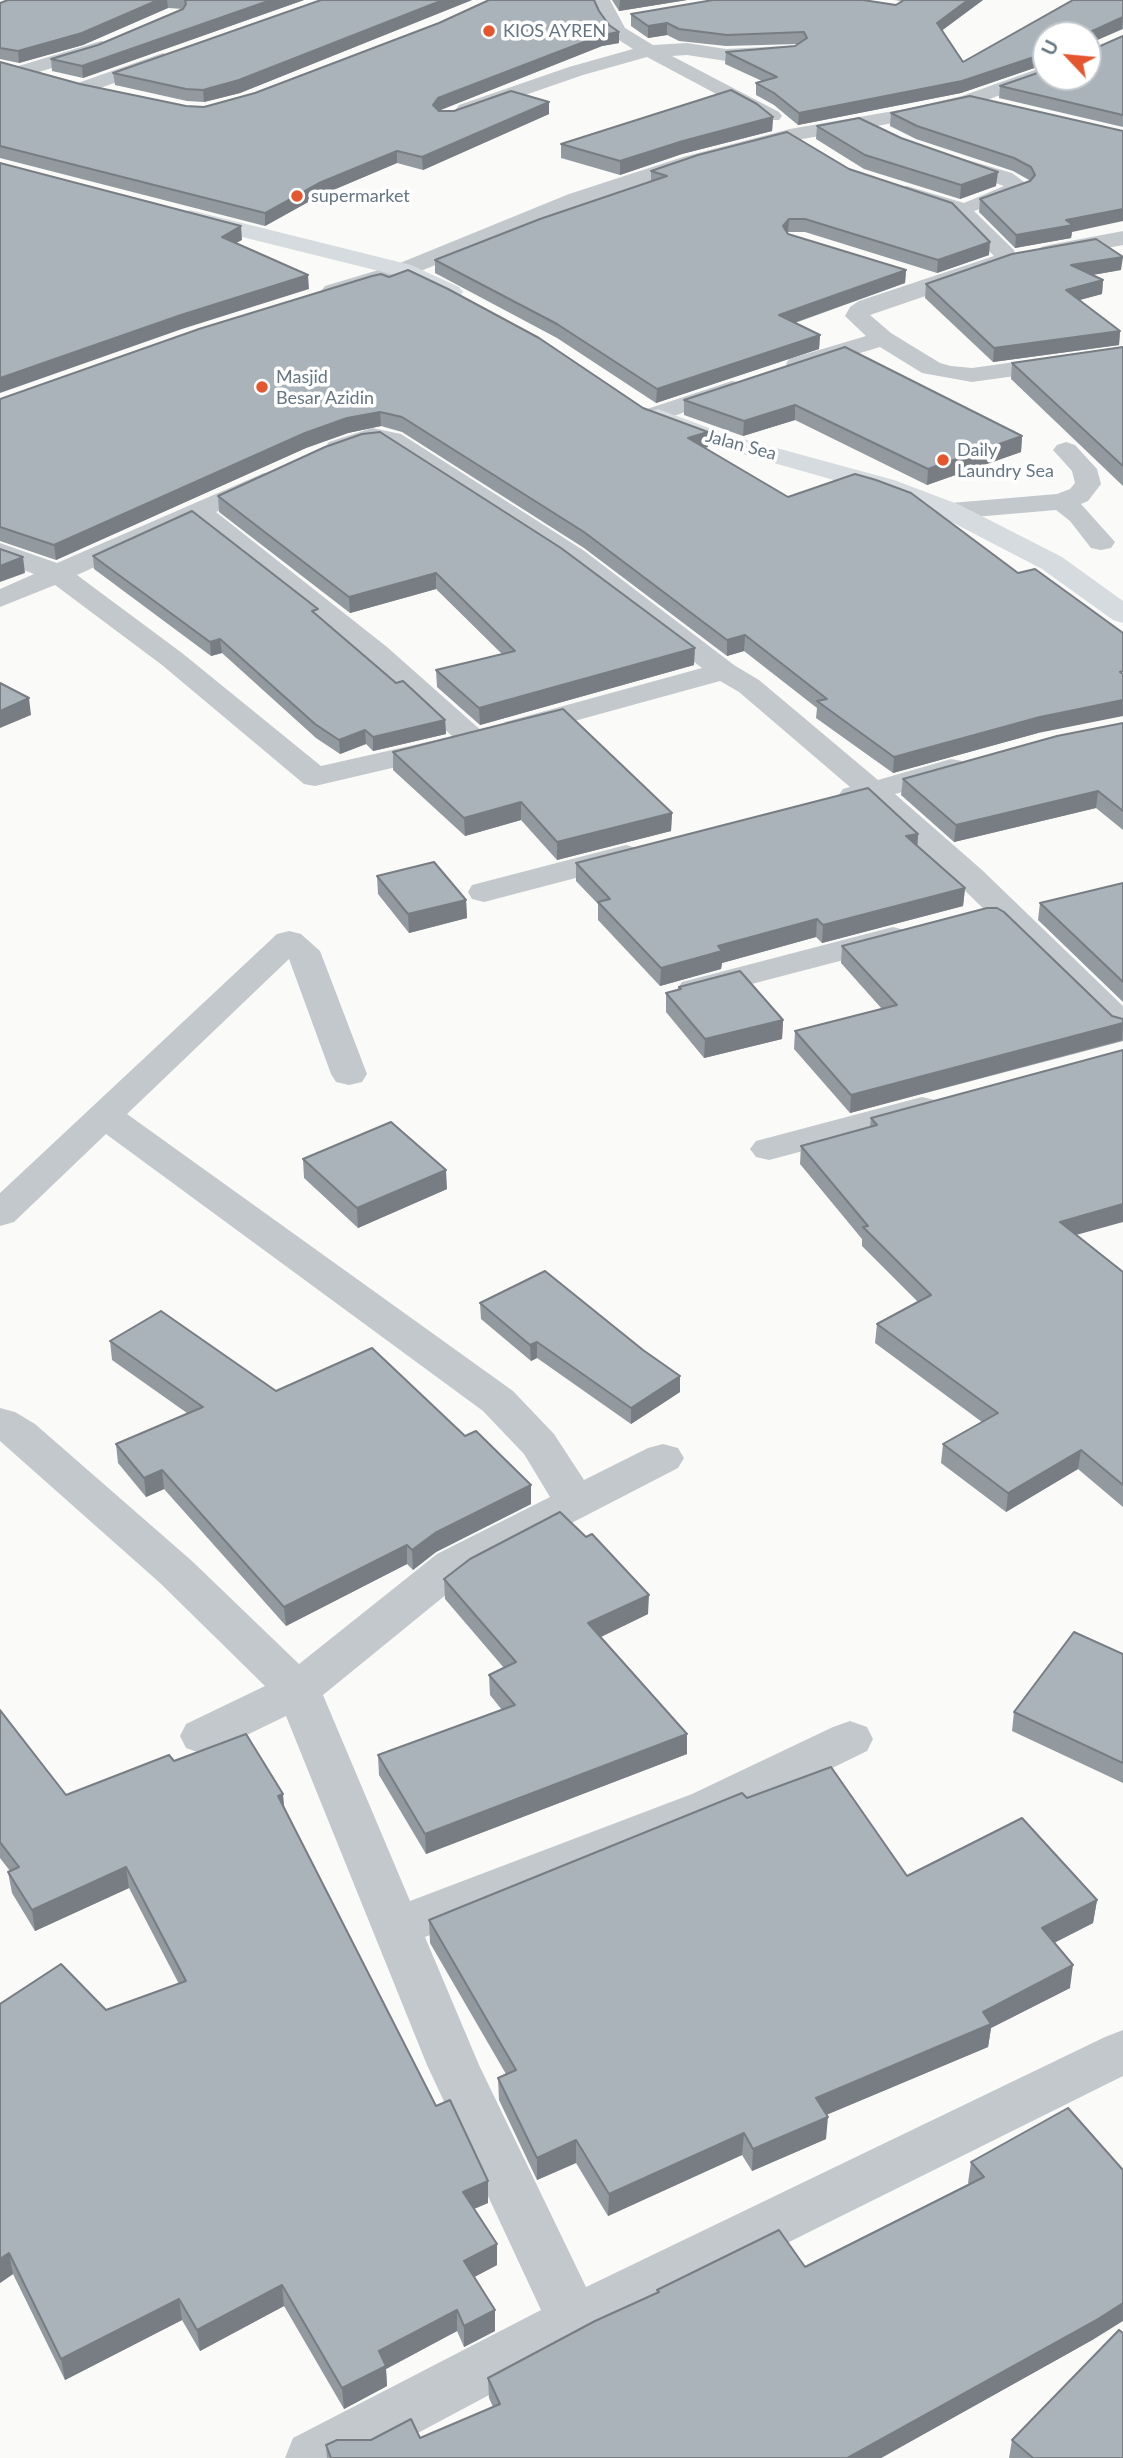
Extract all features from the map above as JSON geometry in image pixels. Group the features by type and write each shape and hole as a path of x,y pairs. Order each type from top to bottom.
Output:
{"main road":[{"path":"167,211 403,270 469,302"},
{"name":"Jalan Sea","path":"643,408 716,439 794,458 872,482 951,511 1052,563 1123,614"}],"street":[{"path":"601,0 610,21 618,31 649,51 765,111 785,125 790,135 818,154"},
{"path":"610,21 635,17"},
{"path":"10,69 74,57 119,39"},
{"path":"446,117 551,79 649,51 687,49 726,55 794,49"},
{"path":"82,88 179,54"},
{"path":"10,69 121,96"},
{"path":"309,298 403,270 577,199 690,162 790,135 969,100 1032,77"},
{"path":"969,100 999,108"},
{"path":"862,123 896,140"},
{"path":"930,154 1005,177 1020,187 960,209"},
{"path":"882,184 960,209 1006,254 1005,259"},
{"path":"1123,238 1005,259 858,312 857,316 883,338 931,368 972,375 1123,354"},
{"path":"898,271 936,283"},
{"path":"781,370 883,338"},
{"path":"643,408 756,379"},
{"path":"0,599 304,461 372,436 392,439 573,556 749,687 873,791 1003,908 1123,1025"},
{"path":"951,511 1062,502 1079,495 1088,484 1084,469 1066,450"},
{"path":"1062,502 1079,515 1101,542"},
{"path":"197,511 284,576 377,653 473,739"},
{"path":"0,551 57,573 172,659 314,777 473,739 724,671"},
{"path":"819,805 975,761"},
{"path":"484,892 658,847"},
{"path":"965,918 1003,908"},
{"path":"675,993 926,928"},
{"path":"0,1214 289,941 303,951 349,1074"},
{"path":"769,1149 952,1100"},
{"path":"106,1116 498,1401 539,1444 559,1473 574,1502"},
{"path":"0,1422 20,1434 176,1572 298,1690 458,2076 574,2321"},
{"path":"203,1736 298,1690 453,1565 663,1458"},
{"path":"397,1927 709,1807 850,1739"},
{"path":"314,2458 574,2321 1123,2052"}],"building":[{"path":"8,0 158,0 82,33 18,51 0,48 0,3"},
{"path":"185,0 271,0 82,66 51,59 98,45 183,9"},
{"path":"321,0 443,0 239,80 203,90 186,89 113,73"},
{"path":"489,0 594,0 609,25 619,32 602,35 438,98 433,105 439,111 454,111 511,91 549,102 422,157 397,151 319,183 265,213 0,146 0,62 80,84 186,106 204,107 255,93 439,23"},
{"path":"713,0 863,0 896,5 904,0 968,0 937,23 963,62 1032,23 1032,58 962,81 799,113 756,83 777,77 726,52 795,46 807,38 804,32 727,35 679,29 667,23 648,26 631,14"},
{"path":"1073,0 1123,0 1123,17 1102,27 1102,21 1036,21"},
{"path":"1123,36 1123,115 1000,86 1032,75 1032,91 1102,91 1102,45"},
{"path":"731,90 757,104 773,117 620,161 561,144"},
{"path":"970,96 1123,131 1123,209 1066,220 1073,225 1016,235 980,199 1030,181 1035,175 1031,167 1014,158 917,126 891,113"},
{"path":"859,118 901,138 998,172 961,185 865,155 817,126"},
{"path":"787,132 849,169 952,203 990,242 938,260 805,219 789,219 783,226 788,234 906,270 779,315 820,335 657,389 557,324 435,260 540,219 667,176 651,171 698,155"},
{"path":"0,163 241,226 222,237 308,275 181,315 0,378"},
{"path":"1096,239 1123,257 1071,265 1103,280 1066,290 1120,331 994,348 926,284 1012,254"},
{"path":"408,270 539,338 643,408 708,432 688,438 788,497 855,474 911,493 1018,573 1035,569 1123,633 1123,671 1120,672 1123,674 1123,700 1040,717 894,757 817,701 827,699 745,635 727,640 584,532 402,417 380,412 347,418 305,433 54,545 0,527 0,399 199,329 372,276 381,274 389,277"},
{"path":"845,347 1022,436 928,469 795,405 744,421 684,400"},
{"path":"1123,347 1123,466 1012,363"},
{"path":"380,432 561,548 695,648 479,708 436,670 515,651 436,573 349,597 218,496 325,447 362,434"},
{"path":"192,511 318,609 312,611 396,683 403,681 445,720 373,737 365,730 339,740 315,724 220,639 210,642 93,556"},
{"path":"0,549 23,557 0,566"},
{"path":"0,683 29,698 0,711"},
{"path":"563,709 672,813 557,842 521,802 464,818 393,752"},
{"path":"1123,723 1123,811 1098,791 956,825 903,779 1057,736"},
{"path":"868,788 918,834 906,836 965,888 823,925 817,919 718,946 722,951 661,968 598,902 610,899 576,863"},
{"path":"434,862 466,900 408,914 377,876"},
{"path":"1123,883 1123,982 1040,903"},
{"path":"987,908 997,908 1004,912 1112,1016 1123,1019 1123,1023 851,1095 795,1031 897,1005 842,946"},
{"path":"740,971 783,1020 705,1039 666,993 681,989 679,987"},
{"path":"1123,1050 1123,1204 1060,1222 1123,1272 1123,1485 1081,1450 1008,1493 943,1444 998,1413 877,1324 931,1295 863,1227 868,1226 801,1146 877,1125 871,1118"},
{"path":"391,1122 446,1170 357,1208 303,1159"},
{"path":"545,1271 643,1350 680,1376 631,1408 537,1342 530,1345 480,1303"},
{"path":"161,1311 276,1391 372,1348 465,1436 476,1431 531,1485 435,1533 412,1550 407,1545 284,1607 162,1470 144,1478 116,1444 203,1407 110,1341"},
{"path":"560,1512 586,1537 592,1534 649,1595 588,1623 687,1734 425,1834 378,1755 515,1705 489,1675 516,1662 444,1579 470,1559"},
{"path":"1074,1632 1123,1654 1123,1763 1014,1712"},
{"path":"0,1710 66,1795 169,1755 174,1761 246,1734 283,1794 278,1796 436,2106 450,2100 488,2181 463,2192 497,2244 464,2261 495,2310 464,2326 457,2310 379,2351 386,2366 342,2388 282,2285 197,2330 179,2299 61,2359 9,2253 0,2259 0,2004 61,1964 106,2010 186,1981 126,1867 32,1910 8,1872 19,1867 0,1842"},
{"path":"831,1767 907,1876 1022,1818 1097,1900 1042,1928 1073,1965 983,2012 991,2024 816,2098 828,2117 753,2149 744,2133 609,2194 576,2140 537,2158 498,2078 516,2070 429,1920 742,1793 747,1798"},
{"path":"1068,2108 1123,2170 1123,2303 847,2458 331,2458 326,2445 337,2440 371,2440 411,2419 420,2438 500,2404 488,2378 595,2321 659,2292 657,2290 779,2230 805,2267 984,2177 971,2162"},
{"path":"1119,2330 1123,2333 1123,2458 1033,2458 1012,2440"}],"place":[{"name":"KIOS AYREN","path":"489,31"},
{"name":"supermarket","path":"297,196"},
{"name":"Masjid Besar Azidin","path":"262,387"},
{"name":"Daily Laundry Sea","path":"943,460"}]}
